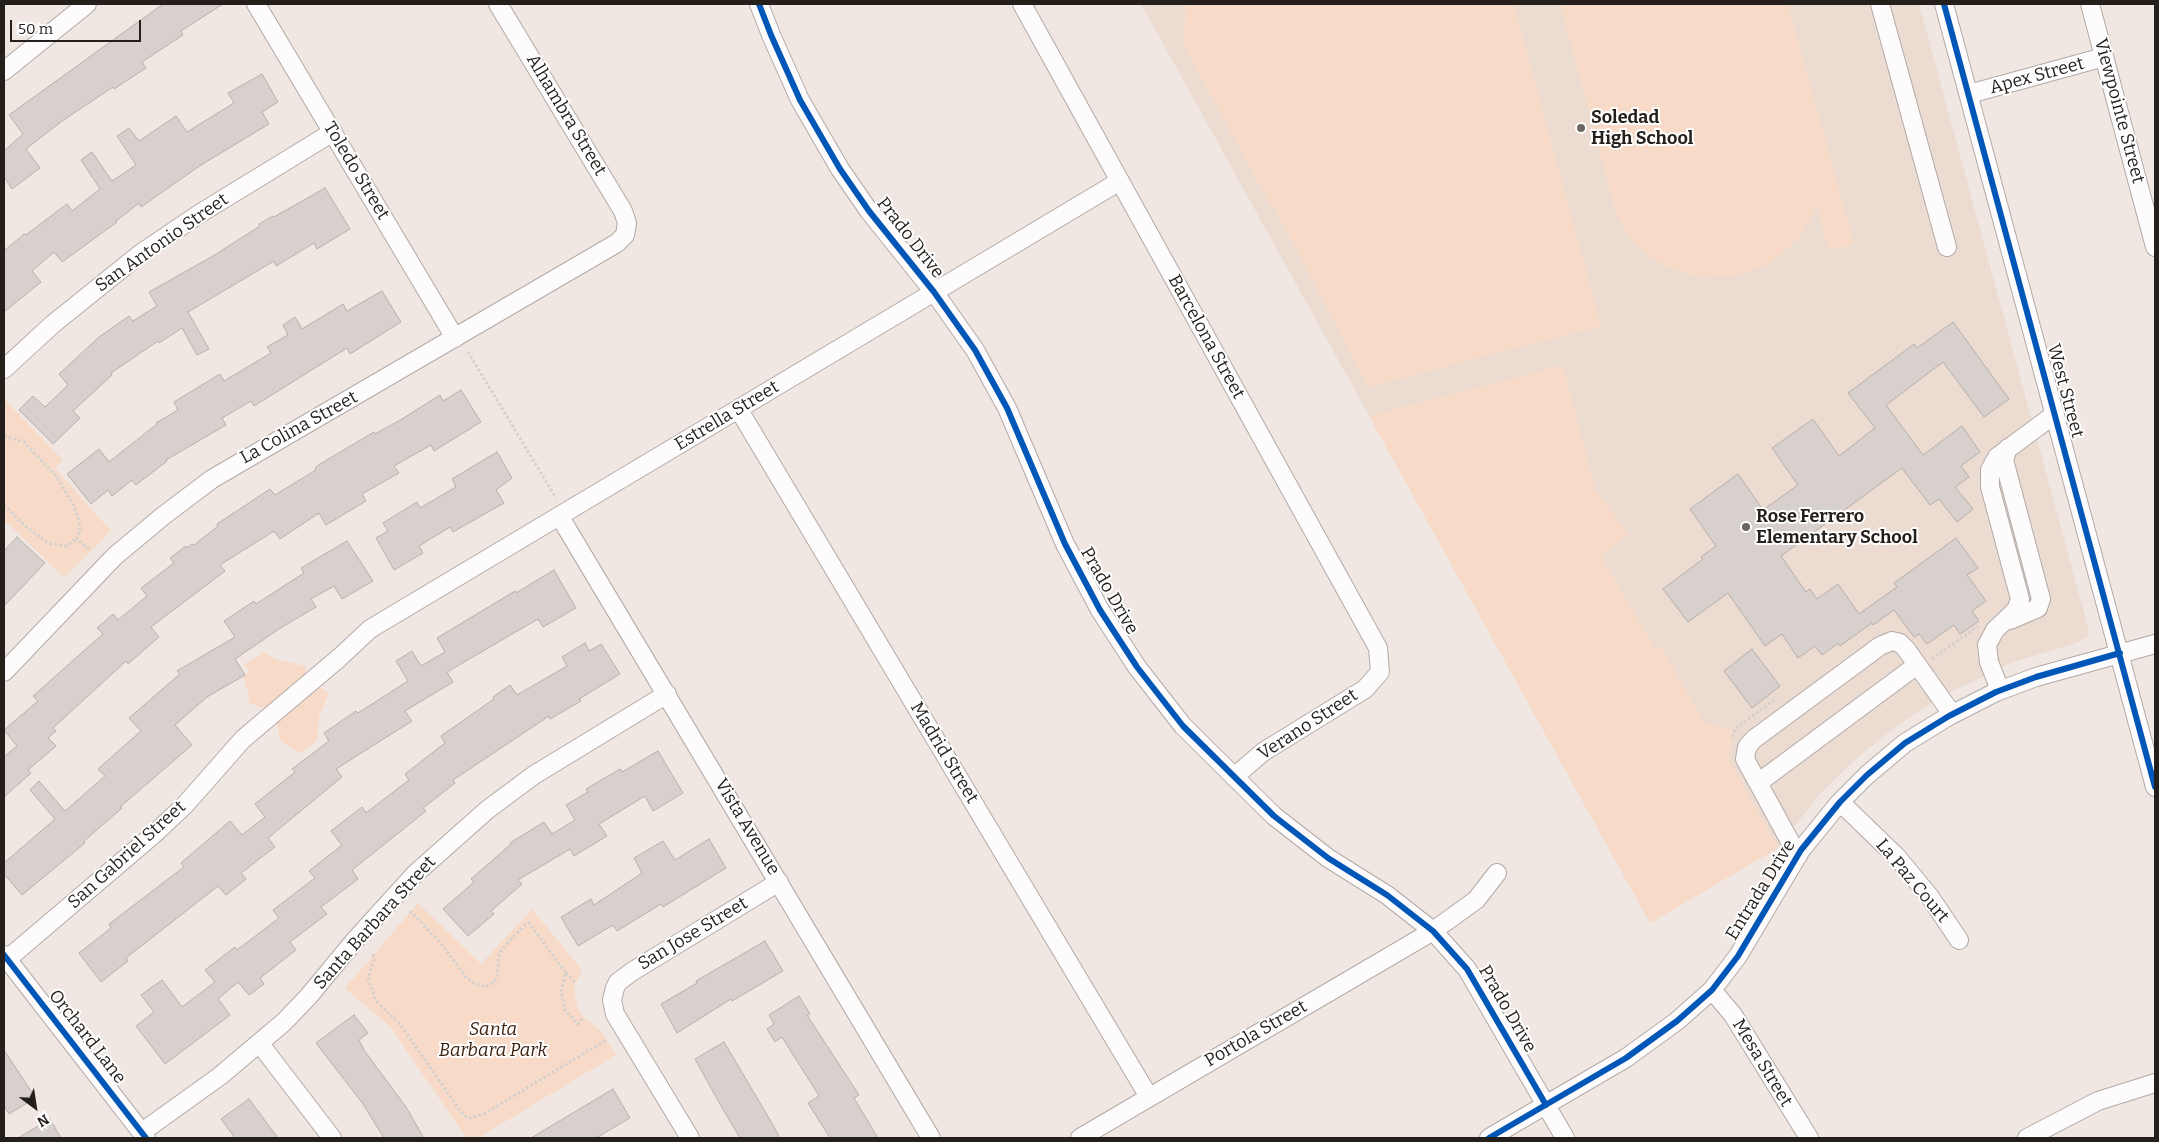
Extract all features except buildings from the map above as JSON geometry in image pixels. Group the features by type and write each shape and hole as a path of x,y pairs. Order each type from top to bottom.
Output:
{"street":[{"path":"4,71 87,4"},
{"name":"Toledo Street","path":"256,4 455,338"},
{"name":"Alhambra Street","path":"498,4 621,207 626,217 627,228"},
{"name":"Prado Drive","path":"759,4 771,36 800,100 840,168 869,211 934,292 975,350 1007,408 1065,544 1100,610 1136,667 1183,726 1274,816 1328,858 1387,895 1433,931 1467,969 1565,1138"},
{"name":"Barcelona Street","path":"1022,4 1378,648 1380,672"},
{"path":"1880,4 1947,247"},
{"name":"West Street","path":"1944,4 2155,787"},
{"name":"Viewpointe Street","path":"2090,4 2155,247"},
{"name":"Apex Street","path":"1969,94 2104,58"},
{"name":"San Antonio Street","path":"4,369 53,324 140,254 199,214 333,132"},
{"name":"Estrella Street","path":"339,658 370,629 1120,182"},
{"name":"La Colina Street","path":"4,672 105,566 189,496 236,463 455,338 616,243 625,235 627,228"},
{"name":"Madrid Street","path":"738,410 1149,1097"},
{"path":"2000,690 1989,662 1986,645 1990,637 2016,610 2020,599 1990,487 1990,478 1993,463 2008,448 2055,414"},
{"name":"Vista Avenue","path":"560,517 931,1138"},
{"path":"1798,856 1745,759 1745,751 1750,743 1864,657 1884,643 1892,641 1903,646 1952,714"},
{"name":"Entrada Drive","path":"1489,1138 1626,1058 1677,1021 1712,990 1738,956 1798,856 1840,802 1867,775 1905,743 1952,714 2000,690 2036,677 2155,644"},
{"name":"San Gabriel Street","path":"5,959 153,835 197,792 243,739 339,658"},
{"path":"1758,783 1918,665"},
{"name":"Verano Street","path":"1234,777 1263,752 1365,689 1380,672"},
{"name":"Santa Barbara Street","path":"144,1135 260,1044 308,997 415,874 487,810 534,775 667,694"},
{"name":"La Paz Court","path":"1840,802 1897,857 1930,897 1959,940"},
{"name":"Portola Street","path":"1080,1138 1433,931 1476,900 1497,873"},
{"name":"San Jose Street","path":"686,1137 615,1014 613,993 618,982 633,970 779,882"},
{"name":"Orchard Lane","path":"5,959 144,1135"},
{"name":"Mesa Street","path":"1712,990 1734,1015 1808,1138"},
{"path":"260,1044 332,1138"},
{"path":"2027,1138 2098,1100 2155,1083"}],"path":[{"path":"468,352 556,498"},
{"path":"4,436 24,442 56,476 71,499 79,520 80,530 76,539 66,546 48,543 30,531 4,504"},
{"path":"76,539 90,550"},
{"path":"410,911 439,941 462,973 479,986 489,986 494,982 502,949 526,924 530,923 566,973 576,983"},
{"path":"356,940 373,954 374,960 368,978 376,1001 400,1024 464,1116 470,1118 484,1114 606,1040"},
{"path":"566,973 561,991 565,1010 578,1024 584,1017"}],"shaded area":[{"path":"1141,4 1919,4 2089,631 2088,636 2077,643 2013,662 1940,697 1897,726 1860,755 1818,796 1778,848 1650,923"}],"green space":[{"path":"1186,4 1514,4 1601,326 1368,387 1273,205 1271,206 1184,46"},
{"path":"1560,4 1788,4 1854,244 1829,251 1817,207 1799,238 1771,263 1736,276 1699,278 1664,266 1634,244 1616,214"},
{"path":"1563,365 1595,489 1629,535 1601,556 1655,649 1661,646 1704,723 1733,731 1729,760 1778,848 1650,923 1369,416"},
{"path":"4,399 63,460 55,468 111,531 64,577 4,520"},
{"path":"264,652 276,659 305,666 308,676 315,685 329,693 319,717 317,741 300,753 280,741 278,727 269,713 263,708 249,703 243,677 249,672 244,664"},
{"name":"Santa Barbara Park","path":"418,903 481,964 532,909 582,970 574,989 577,1006 584,1017 602,1032 616,1055 478,1138 466,1138 392,1029 345,988"}],"cycle path":[{"path":"759,4 800,100 840,169 869,211 934,292 975,350 1007,408 1065,544 1100,610 1137,667 1183,726 1274,816 1328,858 1387,895 1433,931 1467,969 1546,1105"},
{"path":"1944,4 2155,787"},
{"path":"1489,1138 1626,1058 1677,1021 1712,990 1738,956 1801,850 1840,802 1867,775 1905,743 1949,716 1996,692 2036,677 2120,653"},
{"path":"4,955 146,1138"}],"place":[{"name":"Soledad High School","path":"1581,128"},
{"name":"Rose Ferrero Elementary School","path":"1746,527"}]}
